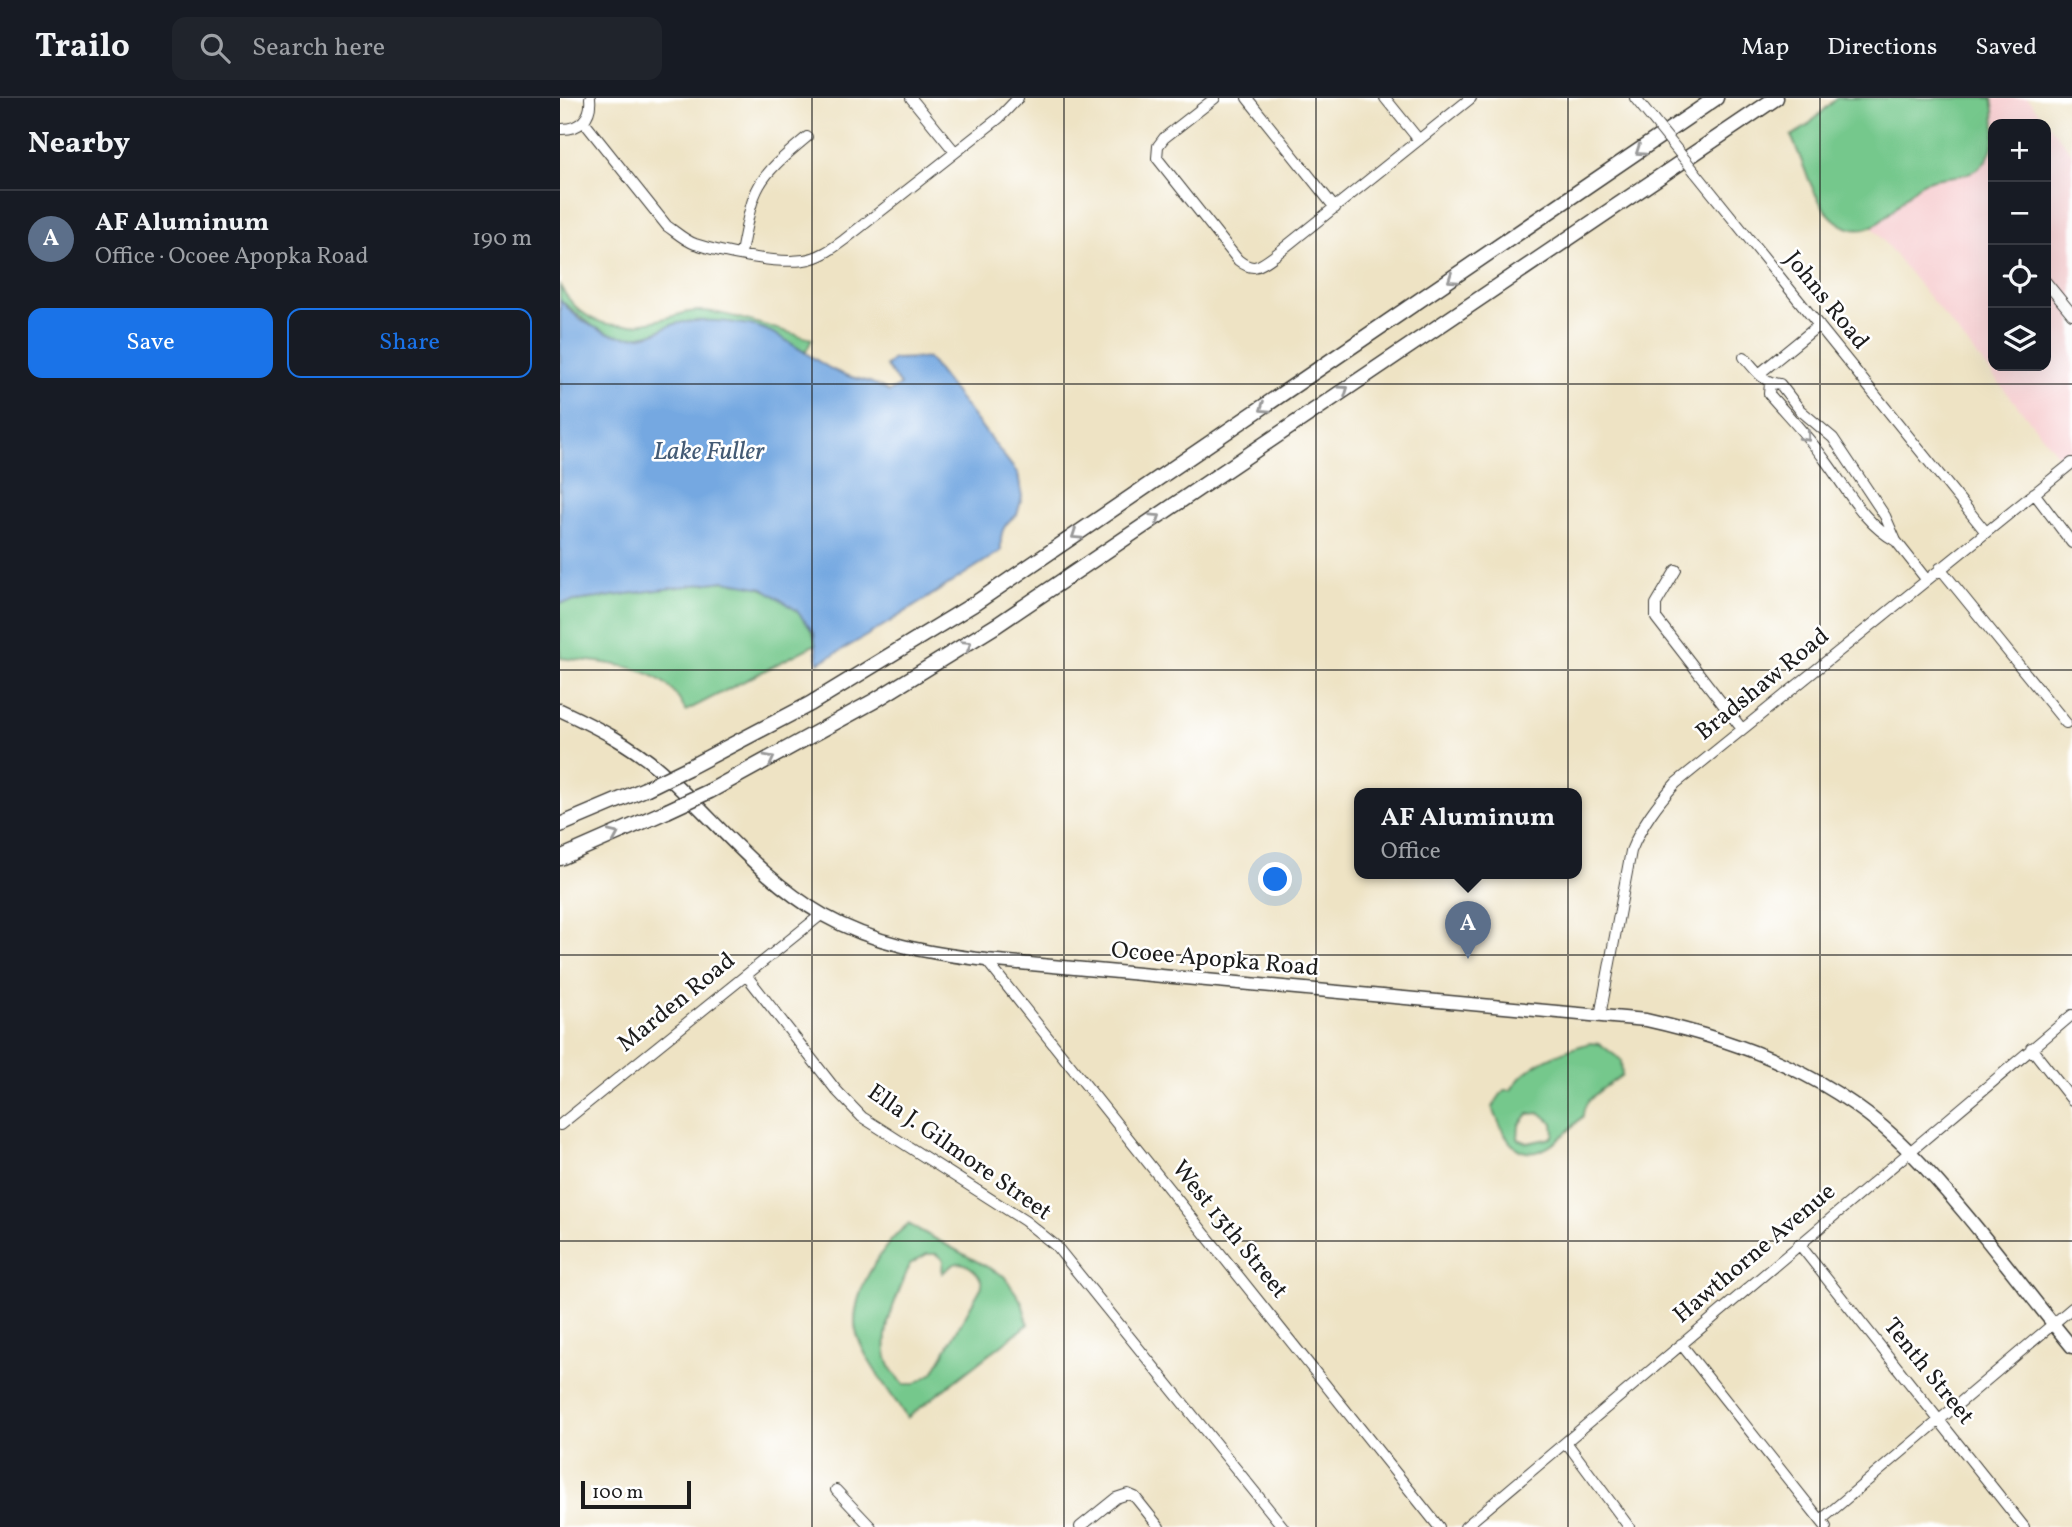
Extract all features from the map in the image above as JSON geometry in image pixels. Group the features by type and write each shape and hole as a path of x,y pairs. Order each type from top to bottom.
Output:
{"highway":[{"path":"560,825 645,789 810,704 974,604 1716,98"},
{"path":"560,858 710,790 874,701 997,625 1776,98"}],"main road":[{"name":"Ocoee Apopka Road","path":"560,710 637,752 774,880 822,914 864,934 909,949 986,960 1646,1020 1717,1036 1776,1060 1843,1097 1909,1151 2072,1347"}],"street":[{"path":"560,129 571,129 584,121 590,98"},
{"path":"911,98 955,152"},
{"path":"584,121 667,226 694,243 783,260 806,260 825,253 999,118 1018,98"},
{"path":"1215,98 1164,138 1158,146 1157,158 1238,260 1246,267 1257,268 1471,98"},
{"path":"1247,98 1335,208"},
{"path":"1385,98 1419,140"},
{"name":"Johns Road","path":"1635,98 1985,531"},
{"path":"741,253 751,198 758,183 771,167 807,137"},
{"path":"2051,288 2072,314"},
{"path":"1759,374 1819,325"},
{"path":"1744,356 1770,383 1780,384 1800,410 1833,438 1885,516 1896,541 1926,579"},
{"path":"1770,383 1769,394 1824,458 1845,491 1878,532 1896,541"},
{"name":"Bradshaw Road","path":"1600,1016 1632,851 1641,827 1676,783 2072,463"},
{"path":"2034,494 2072,543"},
{"path":"1940,568 2066,723"},
{"path":"1676,570 1656,604 1656,618 1742,729"},
{"name":"Marden Road","path":"560,1125 822,914"},
{"name":"West 13th Street","path":"986,960 1439,1527"},
{"name":"Ella J. Gilmore Street","path":"746,975 836,1090 862,1117 1025,1222 1056,1246 1283,1527"},
{"name":"Hawthorne Avenue","path":"1465,1527 2072,1014"},
{"path":"2031,1048 2072,1100"},
{"name":"Tenth Street","path":"1799,1244 2024,1527"},
{"path":"1681,1344 1823,1523 1940,1419 2072,1308"},
{"path":"1566,1443 1629,1527"},
{"path":"836,1490 871,1527"},
{"path":"1080,1527 1116,1498 1128,1494 1135,1497 1159,1527"}],"shaded area":[{"path":"1991,98 2027,98 2044,119 1988,119 1988,369 1855,206"},
{"path":"2051,127 2072,153 2072,450 2061,459 1989,371 2051,371"}],"green space":[{"path":"1837,98 1992,98 1994,119 1988,119 1988,157 1980,166 1964,174 1919,185 1879,222 1860,230 1837,222 1827,212 1812,188 1791,136 1806,127"},
{"path":"560,286 581,311 605,323 633,325 702,311 741,318 812,339 806,352 753,326 675,324 649,335 621,338 594,327 560,300"},
{"path":"724,581 759,587 780,598 803,618 816,644 686,711 670,688 647,673 618,665 560,658 560,603"},
{"path":"1590,1043 1600,1044 1621,1060 1622,1075 1587,1103 1583,1116 1552,1145 1533,1152 1523,1151 1510,1143 1492,1107 1504,1090 1511,1090 1526,1072 1536,1065 1557,1054","holes":["1541,1113 1553,1123 1554,1134 1551,1138 1528,1143 1518,1139 1519,1125 1528,1114"]},
{"path":"908,1224 1004,1276 1022,1302 1028,1324 907,1418 868,1358 855,1323 856,1310 865,1282 880,1255","holes":["927,1254 936,1254 943,1260 942,1273 958,1263 962,1264 977,1274 982,1286 933,1373 914,1384 904,1384 893,1371 887,1357 888,1326 910,1264"]}],"water":[{"name":"Lake Fuller","path":"560,300 589,324 625,336 650,334 672,325 693,321 731,322 761,328 835,371 876,384 889,392 900,385 886,366 893,359 928,358 1018,474 1022,497 1017,515 1003,530 1001,551 888,623 818,663 814,633 796,610 763,588 724,581 560,603"}],"place":[{"name":"AF Aluminum","path":"1468,959"}]}
